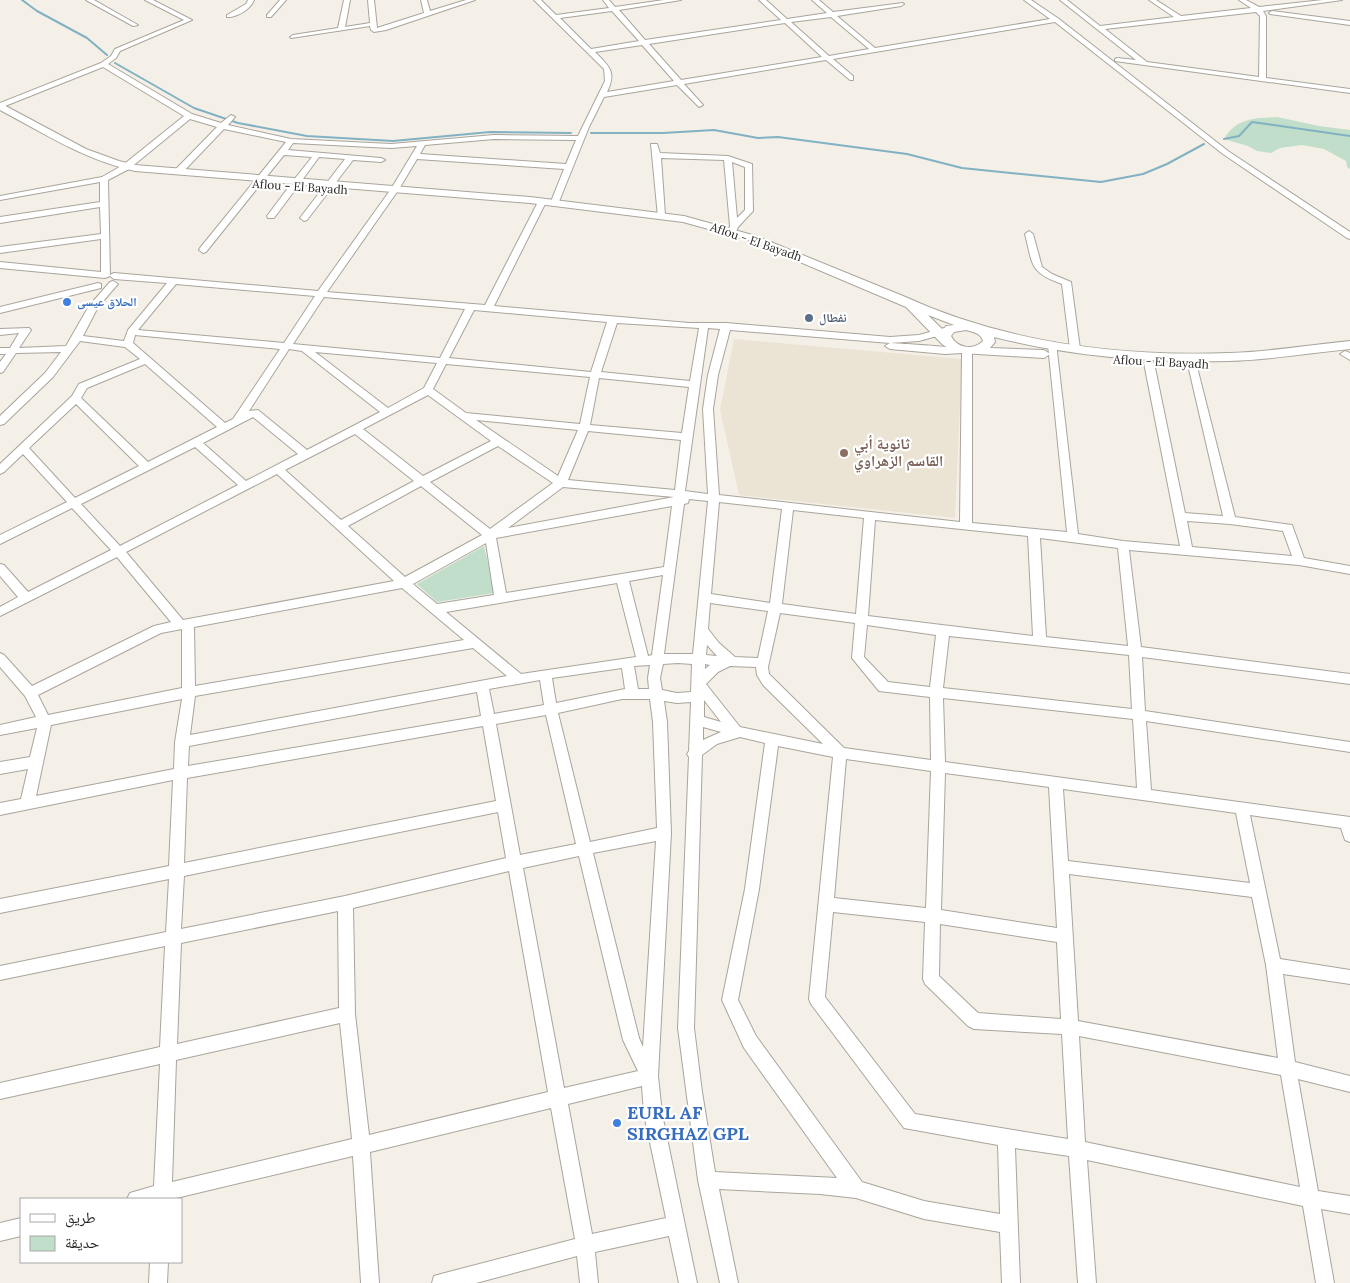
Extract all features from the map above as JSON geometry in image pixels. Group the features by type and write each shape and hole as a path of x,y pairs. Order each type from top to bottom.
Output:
{"main road":[{"name":"Aflou - El Bayadh","path":"0,106 67,145 89,163 122,169 530,204 548,203 661,215 733,229 910,304 975,328 1053,350 1149,363 1193,365 1239,365 1349,352"},
{"name":"Aflou - El Bayadh","path":"122,169 178,172 260,181"},
{"name":"Aflou - El Bayadh","path":"910,304 945,334 950,345 967,351 1075,349 1120,354 1194,358 1349,352"},
{"path":"945,334 960,326 975,328 987,335 989,342 983,348 967,351"}],"street":[{"path":"89,0 135,25"},
{"path":"0,106 103,64 114,57 117,50 189,20 148,0"},
{"path":"229,16 248,5 251,0"},
{"path":"269,16 282,0"},
{"path":"341,29 347,0"},
{"path":"371,0 374,30 386,28 472,0"},
{"path":"424,0 428,15"},
{"path":"488,308 569,167 580,138 609,81 609,75 602,63 537,0"},
{"path":"606,0 699,105"},
{"path":"613,8 659,0"},
{"path":"554,16 678,0"},
{"path":"762,0 850,78"},
{"path":"815,0 875,51"},
{"path":"1027,0 1057,20 1209,142 1309,211 1350,236"},
{"path":"1036,0 1117,60 1226,146 1294,194 1350,229"},
{"path":"1063,0 1145,64"},
{"path":"1152,0 1179,18"},
{"path":"1242,0 1258,10 1350,23"},
{"path":"1098,28 1339,0"},
{"path":"589,51 901,4"},
{"path":"1258,10 1263,18 1262,80"},
{"path":"602,95 1057,20"},
{"path":"293,37 373,24"},
{"path":"1117,60 1350,91"},
{"path":"103,64 189,116 224,126 291,140 372,146 494,137 580,138"},
{"path":"0,198 104,179 122,169 189,116"},
{"path":"178,172 232,117"},
{"path":"203,250 291,140"},
{"path":"236,422 321,294 393,191 423,143"},
{"path":"654,146 657,156 661,215"},
{"path":"282,152 382,160"},
{"path":"271,216 318,154"},
{"path":"415,156 569,167"},
{"path":"657,156 728,158 749,166 749,211 733,229"},
{"path":"304,218 351,157"},
{"path":"728,158 733,229"},
{"path":"0,422 49,375 77,338 110,278 104,236 104,179"},
{"path":"0,220 104,204"},
{"path":"1029,234 1038,268 1049,276 1066,282 1075,349"},
{"path":"0,250 104,236"},
{"path":"0,265 69,270 110,278"},
{"path":"69,270 89,276 97,284"},
{"path":"94,306 97,278 156,280 726,329 925,350 967,351 966,526"},
{"path":"128,344 131,332 173,282"},
{"path":"0,310 76,292 97,284"},
{"path":"0,612 422,395 428,390 471,307"},
{"path":"30,693 158,628 404,583 490,535 561,484 584,429 595,375 613,319"},
{"path":"650,661 668,570 694,384 704,327"},
{"path":"726,329 890,340 945,334"},
{"path":"726,329 713,375 708,409 709,497 705,598 699,659 699,688 694,754 686,1028 690,1075 707,1180 729,1283"},
{"path":"0,332 26,330 0,370"},
{"path":"131,332 694,384"},
{"path":"77,338 128,344 224,428"},
{"path":"0,351 69,348"},
{"path":"303,348 388,413"},
{"path":"1053,350 1074,537"},
{"path":"0,470 76,398 82,386 147,360"},
{"path":"1149,363 1187,551"},
{"path":"1193,365 1230,520"},
{"path":"428,390 561,484 678,497 709,497 1074,537 1123,545 1299,561 1350,570"},
{"path":"76,398 147,467"},
{"path":"0,540 254,412 306,455"},
{"path":"464,416 584,429 687,437"},
{"path":"356,429 490,535 501,598"},
{"path":"340,525 498,441"},
{"path":"196,442 245,486"},
{"path":"23,448 184,624 188,692 182,742 178,871 162,1196"},
{"path":"278,469 404,583 519,679"},
{"path":"490,535 678,497"},
{"path":"788,506 775,608 762,663 762,671 768,682 840,753"},
{"path":"870,516 858,658 884,687 1140,715 1350,747"},
{"path":"1181,517 1230,520 1288,528 1299,561"},
{"path":"1034,533 1040,641"},
{"path":"1123,545 1135,651 1144,796"},
{"path":"0,568 26,598"},
{"path":"434,609 668,570"},
{"path":"622,577 650,661 660,722 664,833 650,1076 654,1114 688,1283"},
{"path":"705,598 942,631 1135,651 1350,680"},
{"path":"702,630 708,641 731,660"},
{"path":"942,631 936,692 938,767 931,979 974,1021 1070,1027 1288,1068 1350,1084"},
{"path":"0,730 188,692 475,642"},
{"path":"0,658 30,693 45,721 27,804"},
{"path":"182,742 545,674 626,662 678,658 762,663"},
{"path":"0,809 182,773 552,709 632,693 655,694 677,698 699,688 713,669 731,660"},
{"path":"626,662 632,693"},
{"path":"545,674 584,850 631,1040 650,1076"},
{"path":"482,686 585,1245 589,1283"},
{"path":"699,688 737,733"},
{"path":"697,720 737,733 840,753 1349,827"},
{"path":"694,754 713,740 737,733"},
{"path":"772,741 752,890 730,1000 750,1042 856,1189"},
{"path":"840,753 817,999 910,1122 1077,1149 1312,1199 1350,1204"},
{"path":"0,768 36,762"},
{"path":"1056,783 1077,1149 1087,1283"},
{"path":"0,906 505,806"},
{"path":"1242,810 1274,965 1288,1068 1325,1283"},
{"path":"0,973 345,903 514,863 664,833"},
{"path":"1061,868 1259,891"},
{"path":"345,903 347,1014 361,1145 370,1283"},
{"path":"825,904 934,916 1065,936"},
{"path":"1274,965 1350,977"},
{"path":"0,1091 347,1014"},
{"path":"145,1198 162,1196 361,1145 650,1076"},
{"path":"1006,1138 1011,1283"},
{"path":"707,1180 820,1185 856,1189 924,1210 1009,1225"},
{"path":"440,1283 585,1245 676,1225"},
{"path":"0,1232 20,1227"},
{"path":"158,1283 159,1263"}],"shaded area":[{"name":"ثانوية أبي القاسم الزهراوي","path":"734,339 962,359 955,518 739,495 720,410"}],"green space":[{"path":"1277,117 1350,130 1350,169 1347,167 1346,161 1324,149 1302,145 1280,148 1271,153 1257,151 1248,146 1224,139 1240,123 1254,119"},
{"path":"484,546 495,593 437,602 417,584"}],"waterway":[{"path":"22,0 37,11 87,38 107,55"},
{"path":"115,63 194,108 238,123 307,136 393,141 490,132 571,133"},
{"path":"1224,139 1239,136 1252,122 1350,136"},
{"path":"591,133 663,133 714,130 758,138 778,137 907,154 962,168 1101,182 1143,174 1167,164 1204,144"}],"place":[{"name":"الحلاق عيسى","path":"67,302"},
{"name":"نفطال","path":"809,318"},
{"name":"ثانوية أبي القاسم الزهراوي","path":"844,453"},
{"name":"EURL AF SIRGHAZ GPL","path":"617,1123"}]}
